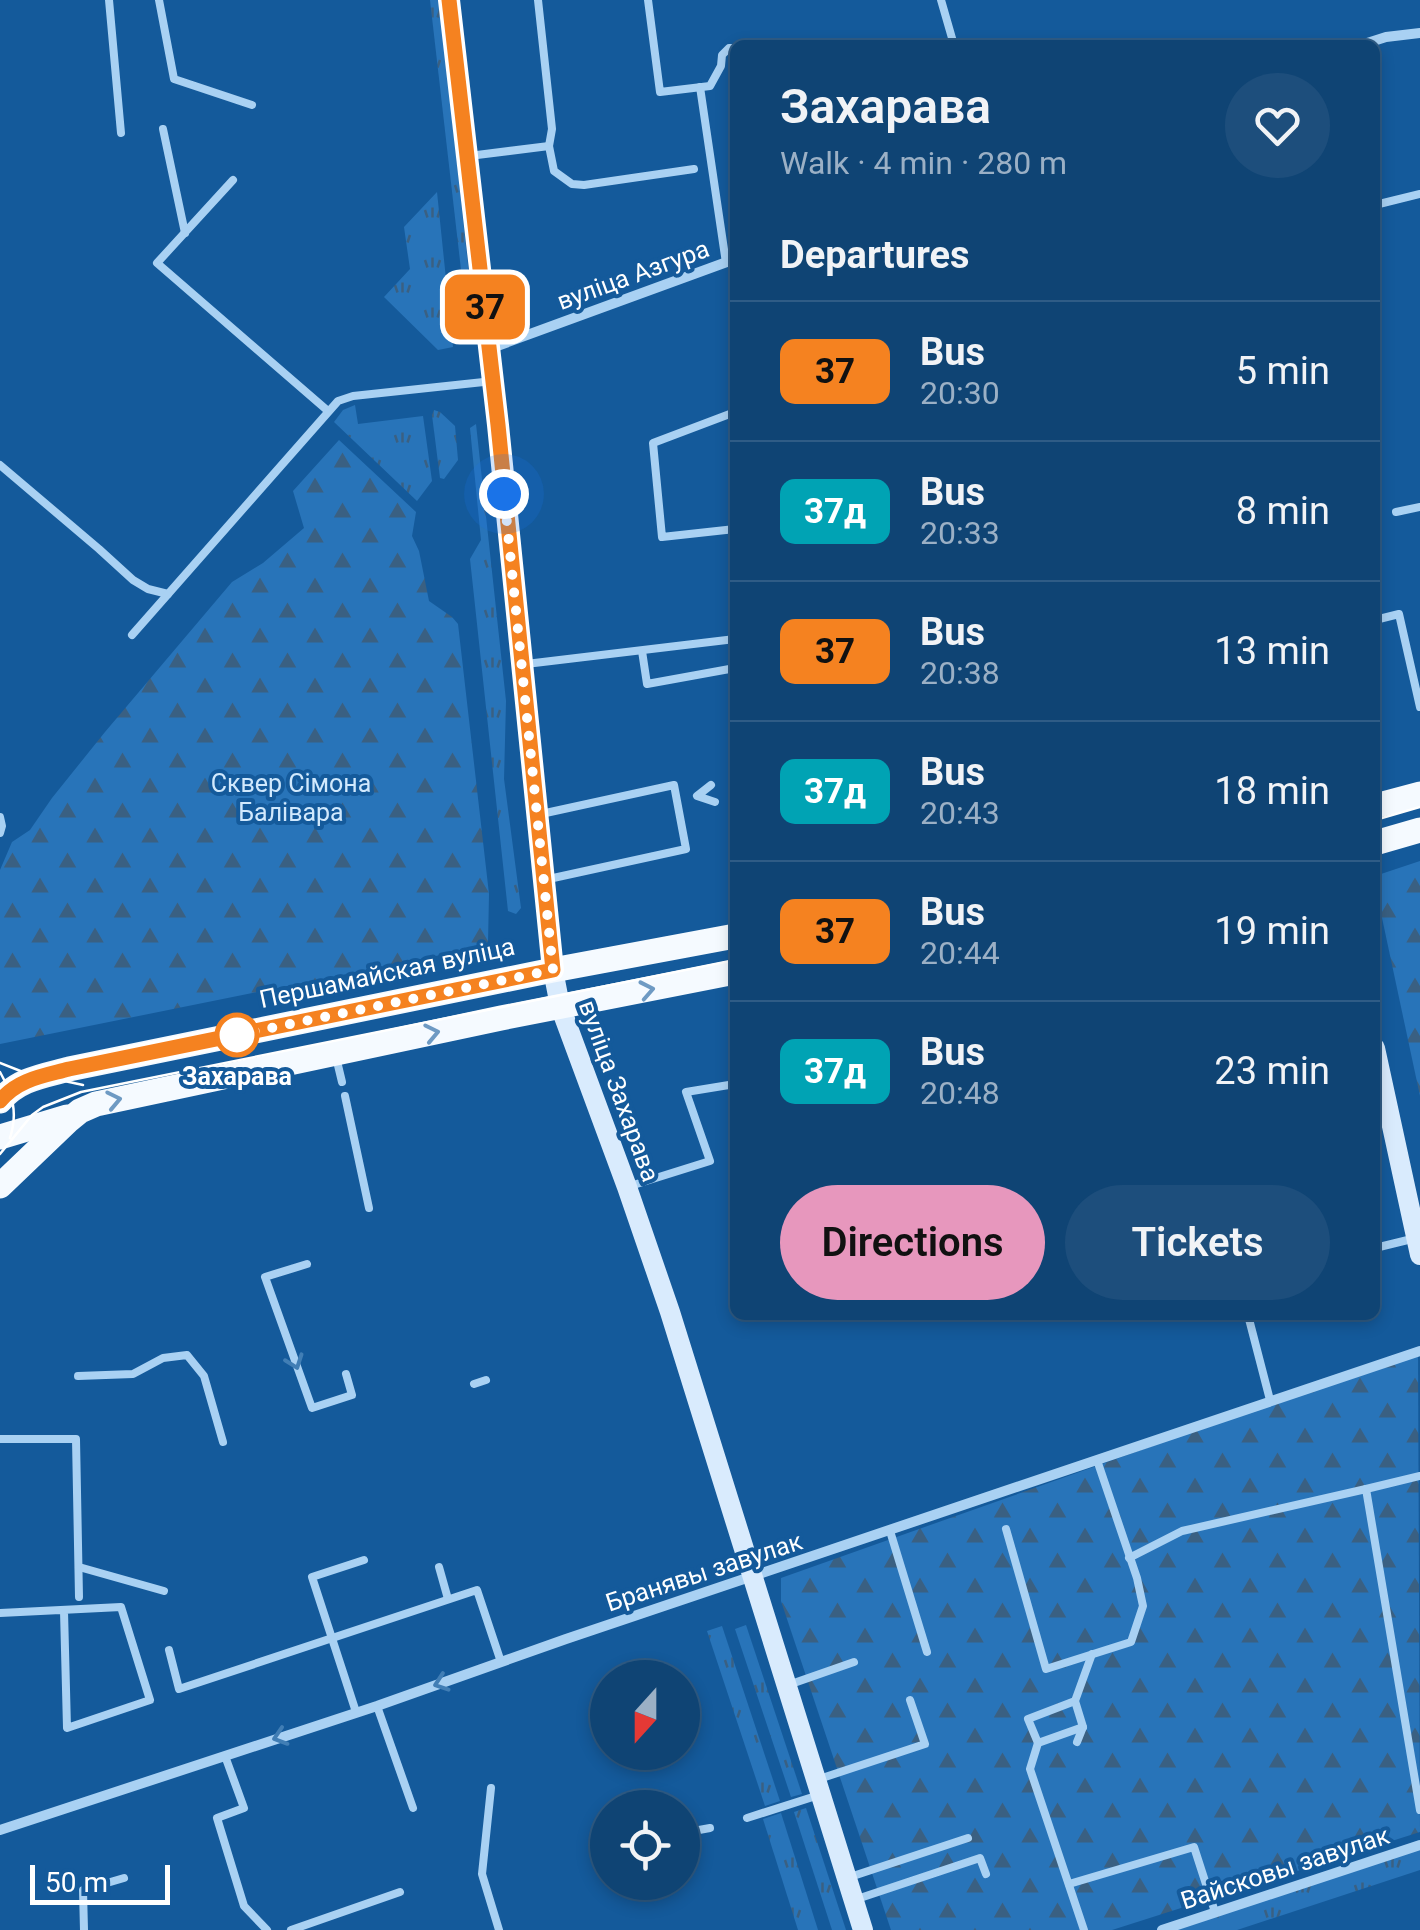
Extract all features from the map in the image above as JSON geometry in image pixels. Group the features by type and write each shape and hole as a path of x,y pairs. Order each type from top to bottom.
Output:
{"main road":[{"name":"вуліца Захарава","path":"450,0 553,970 560,1006 670,1312 863,1930"},
{"path":"1380,805 1420,794"},
{"path":"1380,842 1420,830"},
{"name":"Першамайская вуліца","path":"0,1100 10,1089 35,1077 730,937"},
{"path":"0,1137 96,1104 730,973"},
{"path":"1380,1071 1418,1247"},
{"path":"0,1081 35,1077"},
{"path":"4,1181 78,1113"}],"street":[{"path":"1377,40 1420,34"},
{"name":"вуліца Азгура","path":"489,349 730,261"},
{"name":"Бранявы завулак","path":"0,1830 1420,1351"},
{"name":"Вайсковы завулак","path":"1162,1930 1420,1845"}],"lane":[{"path":"109,0 122,132"},
{"path":"159,0 174,79 252,105"},
{"path":"538,0 554,171 572,184 584,185 694,169"},
{"path":"648,0 660,92 710,86 721,66 722,55 730,48"},
{"path":"942,0 953,40"},
{"path":"700,87 730,261"},
{"path":"164,128 185,233"},
{"path":"466,157 549,146"},
{"path":"233,180 157,263 328,411"},
{"path":"1380,205 1420,194"},
{"path":"132,635 338,401 353,396 493,381"},
{"path":"730,414 653,443 662,538 730,530"},
{"path":"0,482 4,469 133,580 168,594"},
{"path":"1396,512 1420,506"},
{"path":"1380,619 1399,614 1420,707"},
{"path":"523,664 730,640"},
{"path":"642,650 648,684 730,669"},
{"path":"676,800 697,796 711,785"},
{"path":"538,814 674,786 686,849 544,880"},
{"path":"697,796 715,802"},
{"path":"0,817 0,833"},
{"path":"336,1053 342,1082"},
{"path":"628,1187 710,1161 686,1092 730,1085"},
{"path":"345,1096 368,1208"},
{"path":"1380,1248 1418,1247"},
{"path":"308,1264 265,1277 312,1408 352,1395 346,1374"},
{"path":"1249,1320 1270,1400"},
{"path":"78,1376 132,1374 164,1358 187,1355 204,1376 223,1442"},
{"path":"474,1384 486,1380"},
{"path":"0,1439 76,1439 79,1597"},
{"path":"1006,1530 1046,1669 1131,1642 1142,1606 1138,1578 1097,1460"},
{"path":"1129,1558 1182,1531 1420,1476"},
{"path":"1366,1488 1420,1810"},
{"path":"890,1531 927,1652"},
{"path":"356,1712 312,1577 364,1560"},
{"path":"79,1567 164,1591"},
{"path":"439,1567 448,1599"},
{"path":"169,1650 178,1688 477,1590 501,1662"},
{"path":"0,1613 121,1607 150,1700 66,1728 64,1611"},
{"path":"1077,1742 1083,1727 1075,1701 1092,1654"},
{"path":"786,1686 854,1662"},
{"path":"747,1818 925,1744 910,1700"},
{"path":"1075,1701 1028,1718 1038,1743 1030,1769 1084,1930"},
{"path":"376,1706 412,1808"},
{"path":"1038,1743 1083,1727"},
{"path":"224,1756 244,1808 217,1818 244,1906 267,1930"},
{"path":"491,1788 482,1874 499,1930"},
{"path":"700,1830 710,1828"},
{"path":"847,1878 968,1838"},
{"path":"1069,1884 1194,1847 1215,1912"},
{"path":"854,1900 980,1858 986,1874"},
{"path":"84,1930 83,1890 124,1878"},
{"path":"292,1930 400,1892"}],"green space":[{"path":"430,0 439,0 473,311 466,313"},
{"path":"437,192 453,347 438,350 384,297 410,269 404,227"},
{"path":"355,405 358,424 423,416 432,481 417,501 334,422 343,410"},
{"path":"434,410 455,426 458,460 444,479 440,478"},
{"path":"476,424 506,701 504,779 521,908 516,914 508,911 470,559 481,540 470,428"},
{"name":"Сквер Сімона Балівара","path":"339,440 416,512 412,536 429,601 458,624 489,894 488,942 480,947 0,1044 0,870 12,842 30,830 105,732 232,582 263,563 304,528 293,491"},
{"path":"1420,861 1420,1096 1380,908 1380,874"},
{"path":"1418,1352 1420,1832 1112,1930 891,1930 781,1601 781,1578"},
{"path":"746,1625 802,1794 791,1797 735,1629"},
{"path":"722,1626 780,1801 765,1806 707,1631"},
{"path":"806,1808 846,1930 832,1930 794,1812"},
{"path":"781,1813 818,1930 798,1930 763,1819"},
{"path":"1420,1849 1420,1870 1237,1930 1173,1930"}],"tram line":[{"path":"1380,819 1420,807"},
{"path":"0,1154 32,1115 81,1092 730,961"},
{"path":"0,1063 83,1085"},
{"path":"0,1072 13,1104 10,1138"}],"bus line":[{"name":"37","path":"0,1101 10,1089 35,1077 553,970 486,313 449,0"}],"place":[{"name":"Захарава","path":"237,1035"}],"route":[{"path":"237,1035 553,970 504,494"}]}
